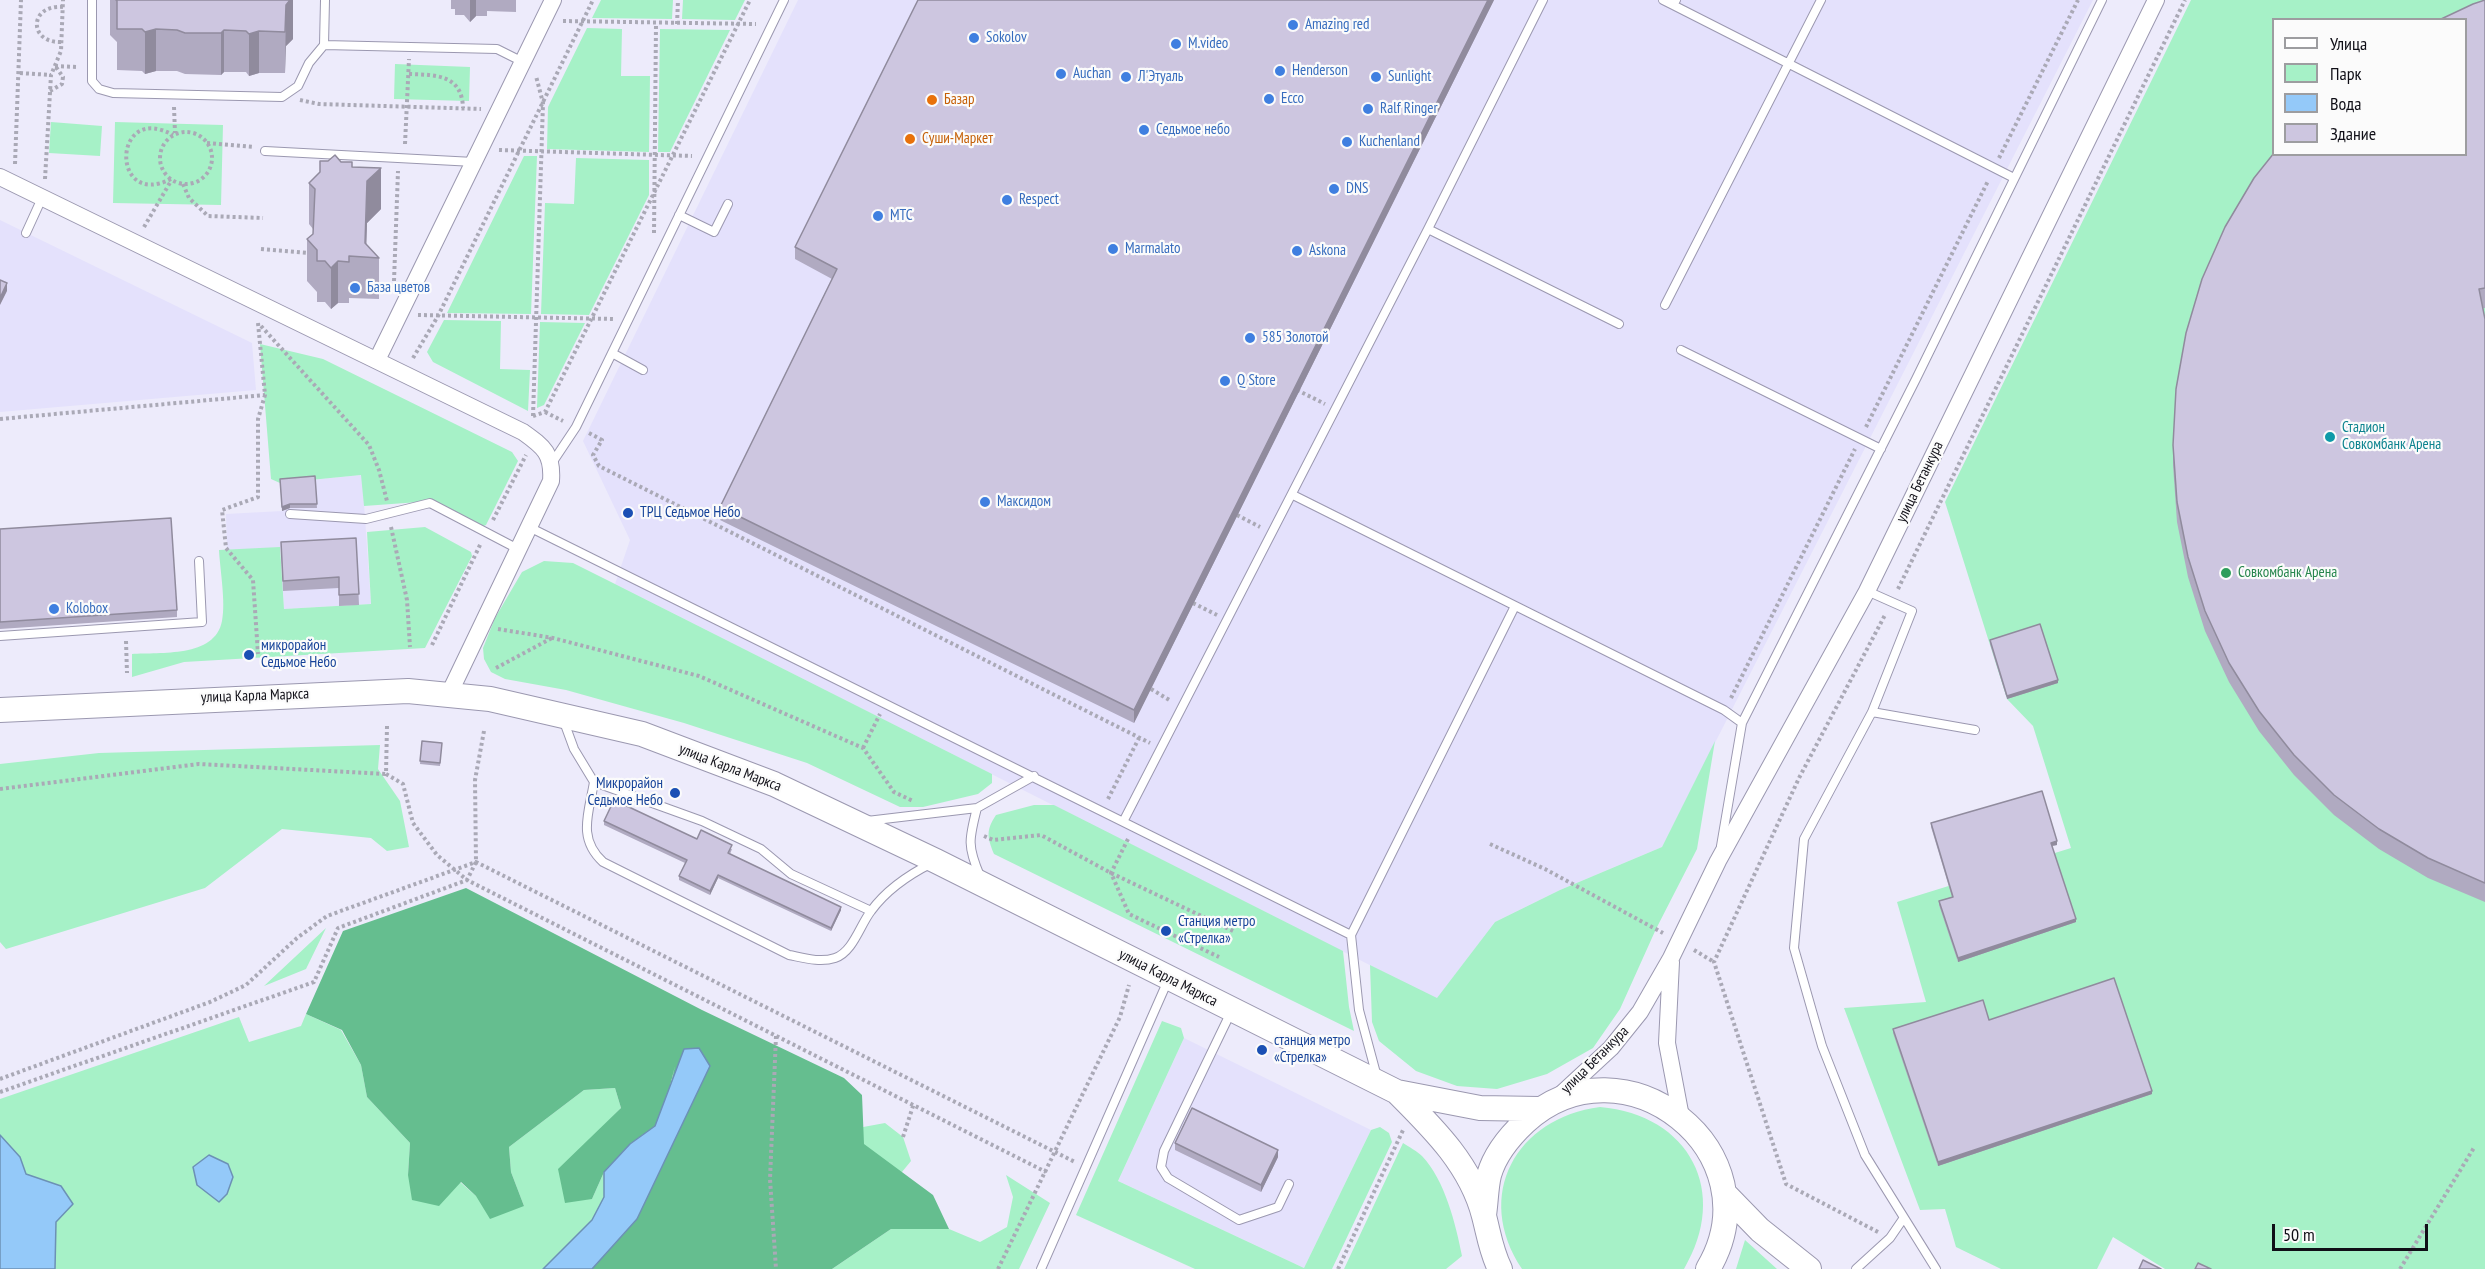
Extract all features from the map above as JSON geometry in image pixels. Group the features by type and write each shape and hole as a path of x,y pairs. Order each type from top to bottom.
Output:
{"main road":[{"name":"улица Карла Маркса","path":"0,710 246,696 408,691 490,699 652,738 774,784 936,861 1388,1087"},
{"path":"1388,1087 1480,1108 1547,1104 1587,1091 1620,1090 1652,1099 1681,1117 1701,1138 1716,1164 1724,1193 1724,1226 1716,1257 1708,1269"},
{"path":"1388,1087 1451,1150 1468,1175 1484,1215 1488,1243 1499,1269"},
{"path":"1484,1215 1490,1174 1509,1137 1547,1104"},
{"path":"1724,1193 1760,1230 1809,1269"}],"street":[{"path":"377,360 554,0"},
{"name":"улица Бетанкура","path":"1547,1104 1611,1048 1640,1012 1671,958 1718,861 1867,591 2156,0"},
{"path":"0,177 523,432 541,445 552,463 551,481 449,694"},
{"name":"улица Бетанкура","path":"1671,958 1667,1043 1681,1117"}],"lane":[{"path":"92,0 92,81 99,89 113,93 282,97 298,86 309,63 324,45 325,0"},
{"path":"552,463 576,427 784,0"},
{"path":"1124,820 1293,495 1543,0"},
{"path":"1663,0 1675,2 2014,178"},
{"path":"1665,305 1821,0"},
{"path":"1718,861 1742,723 1881,449 2102,0"},
{"path":"324,45 497,49 526,56"},
{"path":"265,151 401,158 477,155"},
{"path":"26,233 42,198"},
{"path":"679,215 714,232 728,204"},
{"path":"1428,229 1619,324"},
{"path":"1681,350 1881,449"},
{"path":"612,353 643,370"},
{"path":"1293,495 1725,710 1742,723"},
{"path":"290,514 366,519 430,503 518,549"},
{"path":"529,527 1124,820 1351,935"},
{"path":"0,636 202,622 200,561"},
{"path":"1867,591 1912,611 1872,712 1804,839 1794,948 1822,1046 1865,1155 1936,1269"},
{"path":"1388,1087 1359,1010 1351,935 1515,606"},
{"path":"1872,712 1975,730"},
{"path":"561,716 574,749 594,782 712,826 761,849 791,874 871,911"},
{"path":"855,823 977,808 1034,776"},
{"path":"594,782 587,823 587,841 593,853 603,862 789,955 812,960 836,958 851,944 871,911 903,878 936,861"},
{"path":"977,808 971,831 970,853 984,885"},
{"path":"1041,1269 1169,978"},
{"path":"1232,1010 1164,1151 1161,1167 1168,1178 1239,1220 1278,1207 1289,1184"},
{"path":"1856,1269 1890,1238 1903,1219"}],"path":[{"path":"15,164 21,0"},
{"path":"45,179 51,75 62,51 63,0"},
{"path":"413,358 438,316 594,0"},
{"path":"677,24 678,0"},
{"path":"545,412 750,0"},
{"path":"1725,710 2078,0"},
{"path":"1714,962 1799,778 1892,602 2185,0"},
{"path":"62,42 50,42 40,35 36,24 41,12 51,6 63,7"},
{"path":"544,18 582,23 772,25"},
{"path":"654,267 656,24"},
{"path":"394,284 410,46"},
{"path":"526,56 543,103 533,416"},
{"path":"55,66 92,67"},
{"path":"50,91 62,84 63,77 55,66"},
{"path":"20,73 51,75"},
{"path":"409,74 443,76 451,80 461,94 463,108"},
{"path":"174,95 174,134"},
{"path":"309,102 500,110"},
{"path":"171,179 161,185 149,185 138,181 129,173 125,162 125,150 130,139 139,131 151,128 162,129 174,134"},
{"path":"187,131 198,135 207,143 212,154 211,166 205,176 195,182 183,184 171,179 163,170 160,157 163,144 174,134 187,131"},
{"path":"207,143 248,144 265,151"},
{"path":"477,155 519,151 708,156"},
{"path":"144,227 171,179"},
{"path":"183,184 189,198 208,216 262,218"},
{"path":"261,249 314,253"},
{"path":"399,315 628,319"},
{"path":"258,654 253,580 226,548 222,510 258,497 258,419 265,395 258,323 369,445 380,470 390,513 407,600 410,647"},
{"path":"1296,389 1336,410"},
{"path":"0,419 265,395"},
{"path":"528,418 545,412 602,440 593,455 599,466 1160,749"},
{"path":"1237,515 1272,534"},
{"path":"1193,603 1228,620"},
{"path":"125,628 127,673"},
{"path":"491,628 553,638 699,676 863,748 894,792 931,814"},
{"path":"496,668 553,638"},
{"path":"1151,689 1182,707"},
{"path":"863,748 885,704"},
{"path":"386,774 387,726"},
{"path":"0,1092 314,982 338,928 467,880 476,861 475,780 484,731"},
{"path":"1103,810 1139,738"},
{"path":"0,789 199,764 386,774 402,784 413,823 437,855 467,880 914,1103 1046,1172"},
{"path":"971,831 993,840 1041,834 1111,873 1233,931"},
{"path":"1129,836 1111,873 1129,914 1219,957"},
{"path":"1491,844 1555,874 1714,962 1786,1184 1890,1238"},
{"path":"0,1079 246,985 297,938 327,916 476,861 1087,1168"},
{"path":"998,1269 1120,1017 1130,985"},
{"path":"776,1036 770,1179 776,1269"},
{"path":"903,1137 914,1103"},
{"path":"1338,1269 1406,1125"},
{"path":"2400,1269 2475,1146"}],"shaded area":[{"path":"798,0 2093,0 1662,847 1560,890 1495,922 1437,999 615,584 630,540 583,441"},
{"path":"0,220 252,343 256,390 0,412"},
{"path":"362,475 371,604 284,609 280,548 227,550 226,514 282,511 280,483"},
{"path":"1184,1038 1371,1130 1304,1268 1118,1181"}],"green space":[{"path":"601,0 673,0 672,19 592,18"},
{"path":"683,0 745,0 735,20 682,19"},
{"name":"Совкомбанк Арена","path":"2191,0 2485,0 2485,1269 2165,1269 2113,1237 2097,1269 2001,1269 1956,1247 1945,1209 1920,1210 1844,1008 1926,1002 1897,902 2071,848 2033,726 2007,699 1945,502"},
{"path":"587,28 622,29 621,76 650,76 649,152 547,149 548,107"},
{"path":"660,29 730,30 670,152 658,152"},
{"path":"395,64 470,67 469,101 394,99"},
{"path":"51,122 102,126 100,156 49,153"},
{"path":"115,122 223,125 221,205 113,203"},
{"path":"524,156 537,156 531,314 447,313"},
{"path":"576,158 649,160 649,195 589,315 541,314 545,203 574,204"},
{"path":"444,320 501,321 500,369 530,370 528,411 433,362 427,352"},
{"path":"540,322 585,323 544,405 537,408"},
{"path":"260,344 323,359 512,452 518,461 486,525 481,527 433,501 364,506 361,475 280,483 271,479"},
{"path":"425,527 471,552 472,556 425,648 184,662 132,677 132,654 185,651 209,641 217,633 222,621 223,605 219,550 280,547 284,609 371,604 367,532"},
{"path":"544,561 573,563 992,774 992,783 978,794 923,807 900,807 807,763 684,723 566,690 505,679 491,672 484,659 483,648 495,618 522,572"},
{"path":"1715,741 1697,849 1656,929 1620,1009 1593,1048 1547,1074 1497,1089 1457,1086 1416,1071 1379,1041 1372,1022 1370,965 1437,998 1495,922 1560,890 1662,847"},
{"path":"380,745 378,769 400,801 409,847 387,851 371,838 282,829 205,888 6,949 0,942 0,764 99,753"},
{"path":"1034,805 1054,805 1343,951 1354,1031 994,854 989,834 990,825 996,815"},
{"path":"466,888 702,1010 844,1078 862,1095 864,1144 933,1195 949,1229 891,1229 832,1269 592,1269 637,1219 667,1097 655,1126 630,1144 604,1172 592,1199 565,1203 558,1169 621,1108 615,1088 584,1090 509,1147 511,1172 524,1206 490,1219 476,1196 461,1182 439,1206 412,1200 408,1175 410,1143 367,1097 361,1065 342,1030 306,1014 343,931"},
{"path":"326,928 306,969 264,986"},
{"path":"306,1014 341,1030 361,1065 367,1097 410,1143 408,1175 460,1182 476,1196 524,1206 511,1172 509,1147 584,1090 615,1088 621,1108 598,1132 592,1199 604,1172 604,1197 592,1220 543,1269 55,1269 56,1222 61,1186 26,1174 20,1157 0,1135 0,1099 239,1017 249,1042 301,1026"},
{"path":"1162,1021 1181,1028 1184,1038 1118,1181 1304,1268 1371,1130 1380,1127 1389,1133 1392,1142 1332,1269 1195,1269 1076,1215"},
{"path":"1600,1107 1631,1113 1658,1125 1678,1141 1693,1162 1701,1186 1703,1212 1697,1240 1684,1269 1522,1269 1508,1241 1502,1214 1503,1188 1511,1164 1525,1144 1545,1127 1571,1114"},
{"path":"885,1123 903,1137 911,1161 847,1239 836,1132"},
{"path":"1403,1143 1422,1156 1437,1177 1453,1217 1462,1256 1446,1269 1344,1269"},
{"path":"1006,1175 1050,1203 1019,1269 832,1269 891,1229 949,1229 980,1242 1007,1227 1013,1197"},
{"path":"1745,1240 1777,1269 1736,1269"}],"water":[{"path":"699,1048 710,1066 637,1219 592,1269 543,1269 592,1220 604,1197 604,1172 630,1144 655,1126 684,1049"},
{"path":"0,1135 20,1157 26,1174 61,1186 73,1204 56,1222 55,1269 0,1269"},
{"path":"209,1155 228,1164 233,1177 227,1194 219,1202 197,1185 193,1167"}],"building":[{"path":"116,0 290,0 286,5 285,32 259,31 249,34 246,31 224,30 221,33 185,33 177,30 156,29 145,32 142,29 117,29"},
{"name":"Седьмое небо","path":"918,0 1488,0 1134,710 720,507 837,269 795,247"},
{"name":"Стадион Совкомбанк Арена","path":"2485,0 2485,288 2479,289 2485,319 2485,883 2428,858 2379,829 2334,795 2294,755 2259,711 2229,663 2205,611 2188,557 2177,502 2173,445 2176,389 2186,333 2202,279 2225,227 2254,178 2272,156 2467,156 2467,18 2443,18"},
{"path":"335,155 341,162 352,162 352,167 381,168 367,181 365,243 379,258 349,256 349,262 338,261 331,268 325,261 317,261 317,250 307,239 313,234 315,189 309,183 320,172 320,161 328,161"},
{"path":"0,280 7,283 0,298"},
{"path":"315,476 317,504 290,504 282,507 280,479"},
{"path":"171,518 177,610 0,622 0,529"},
{"path":"356,538 359,594 339,595 339,577 283,581 281,542"},
{"path":"2040,624 2058,680 2007,696 1990,640"},
{"path":"422,741 442,743 440,763 420,761"},
{"path":"2042,791 2057,841 2051,843 2076,919 1958,958 1939,901 1953,897 1931,823"},
{"path":"614,800 697,839 701,830 732,845 728,853 841,907 831,928 718,875 710,891 679,876 687,860 604,821"},
{"path":"2114,978 2152,1091 1938,1162 1893,1029 1983,1000 1989,1020"},
{"path":"1192,1108 1278,1150 1261,1185 1175,1143"},
{"path":"2143,1260 2161,1269 2139,1269"},
{"path":"2198,1263 2211,1269 2195,1269"}],"place":[{"name":"Amazing red","path":"1293,25"},
{"name":"Sokolov","path":"974,38"},
{"name":"M.video","path":"1176,44"},
{"name":"Henderson","path":"1280,71"},
{"name":"Auchan","path":"1061,74"},
{"name":"Л'Этуаль","path":"1126,77"},
{"name":"Sunlight","path":"1376,77"},
{"name":"Ecco","path":"1269,99"},
{"name":"Базар","path":"932,100"},
{"name":"Ralf Ringer","path":"1368,109"},
{"name":"Седьмое небо","path":"1144,130"},
{"name":"Суши-Маркет","path":"910,139"},
{"name":"Kuchenland","path":"1347,142"},
{"name":"DNS","path":"1334,189"},
{"name":"Respect","path":"1007,200"},
{"name":"МТС","path":"878,216"},
{"name":"Marmalato","path":"1113,249"},
{"name":"Askona","path":"1297,251"},
{"name":"База цветов","path":"355,288"},
{"name":"585 Золотой","path":"1250,338"},
{"name":"Q Store","path":"1225,381"},
{"name":"Стадион Совкомбанк Арена","path":"2330,437"},
{"name":"Максидом","path":"985,502"},
{"name":"ТРЦ Седьмое Небо","path":"628,513"},
{"name":"Совкомбанк Арена","path":"2226,573"},
{"name":"Kolobox","path":"54,609"},
{"name":"микрорайон Седьмое Небо","path":"249,655"},
{"name":"Микрорайон Седьмое Небо","path":"675,793"},
{"name":"Станция метро «Стрелка»","path":"1166,931"},
{"name":"станция метро «Стрелка»","path":"1262,1050"}]}
